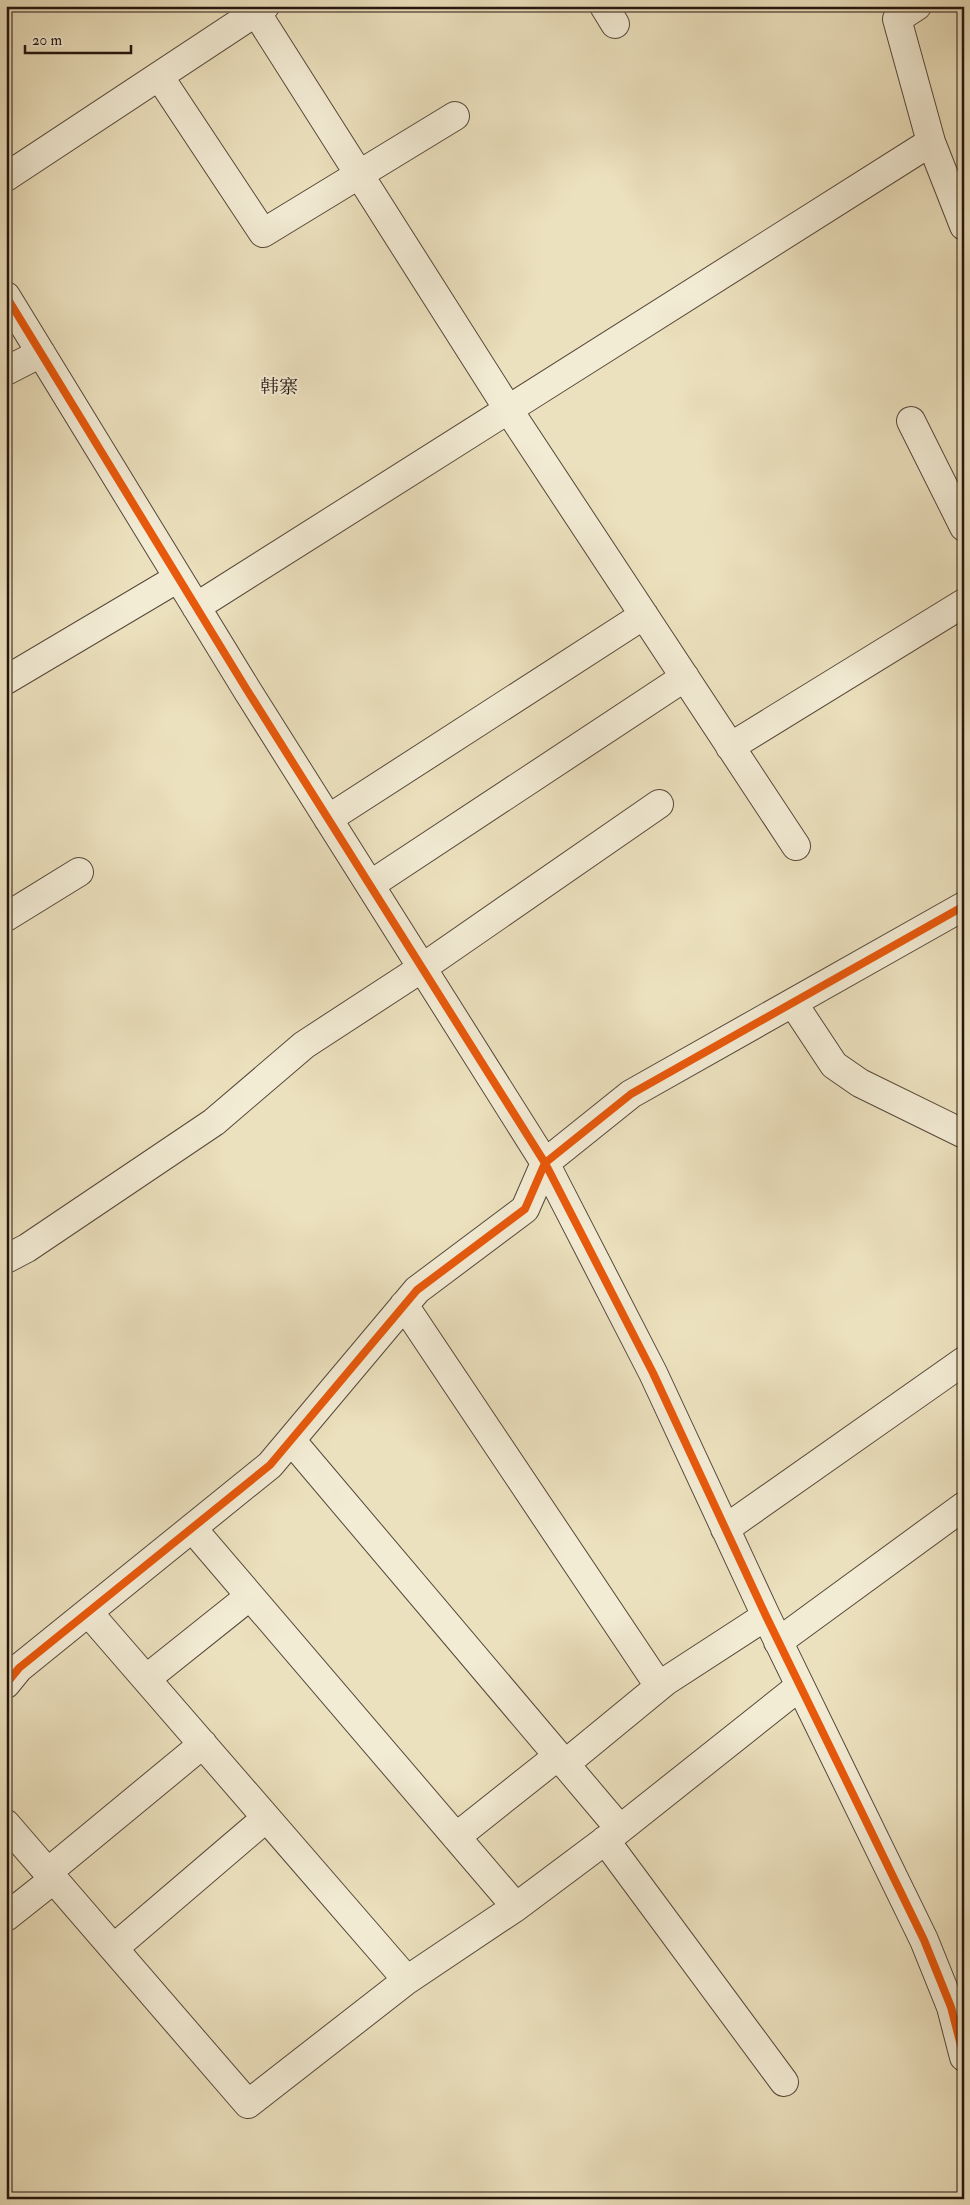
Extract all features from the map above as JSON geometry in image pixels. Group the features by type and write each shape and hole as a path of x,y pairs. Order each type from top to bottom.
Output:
{"street":[{"path":"917,6 897,19 931,142 964,226"},
{"path":"6,177 260,9 359,174 508,409 796,846"},
{"path":"159,76 263,233 455,116"},
{"path":"196,607 931,142"},
{"path":"6,296 196,607 545,1163 653,1373 778,1642 924,1940 951,2007 964,2058"},
{"path":"6,371 41,352"},
{"path":"911,421 964,527"},
{"path":"6,680 178,578"},
{"path":"730,747 964,603"},
{"path":"328,819 644,615"},
{"path":"370,885 685,677"},
{"path":"6,1259 27,1248 214,1122 304,1045 422,968 659,804"},
{"path":"6,917 79,872"},
{"path":"6,1684 19,1668 270,1465 417,1290 525,1209 545,1163 631,1094 964,906"},
{"path":"793,1003 834,1065 860,1083 964,1134"},
{"path":"404,1305 659,1686"},
{"path":"725,1528 964,1361"},
{"path":"291,1440 561,1760 784,2082"},
{"path":"778,1642 964,1506"},
{"path":"192,1528 516,1907"},
{"path":"146,1679 250,1596"},
{"path":"88,1612 407,1980"},
{"path":"456,1837 659,1686 766,1616"},
{"path":"6,1824 248,2104 407,1980 516,1907 613,1835 800,1686"},
{"path":"6,1917 203,1744"},
{"path":"114,1948 266,1818"}],"cycle path":[{"path":"6,296 247,690 545,1163 653,1373 766,1616 924,1940 951,2007 964,2057"},
{"path":"6,1684 19,1668 270,1465 417,1290 525,1209 545,1163 631,1094 964,906"}],"district":[{"name":"韩寨","path":"279,387"}]}
